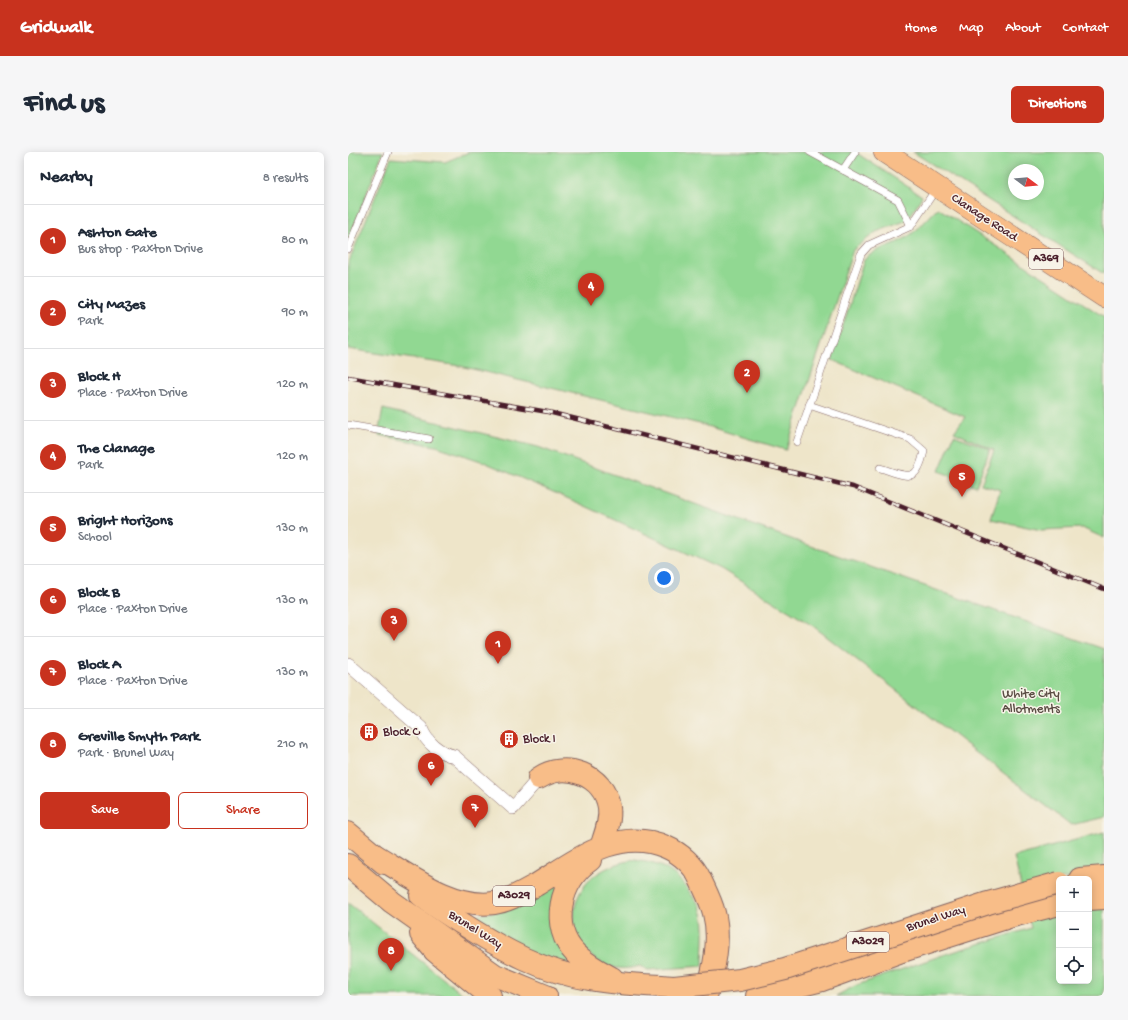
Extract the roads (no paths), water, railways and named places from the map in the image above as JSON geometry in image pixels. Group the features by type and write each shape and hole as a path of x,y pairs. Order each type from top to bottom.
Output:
{"highway":[{"path":"539,778 549,772 569,770 587,776 601,789 606,798 610,814 601,847"},
{"name":"Brunel Way","path":"348,833 426,899 497,945 529,962 559,972 587,979 623,984 674,987 740,980 786,968 988,902 1056,884"},
{"name":"A3029","path":"374,854 446,896 471,904 495,903 510,898 601,847 625,840 654,842 684,858 698,873 714,913 716,928 715,959 706,996"},
{"path":"623,984 591,967 572,949 566,940 563,929 561,913 563,898 574,875 594,858 618,849 654,842"},
{"name":"Brunel Way","path":"348,865 392,902 495,975 546,996"},
{"path":"1092,878 1104,877"},
{"path":"1092,899 1104,898"},
{"path":"392,902 435,951 490,996"},
{"name":"Brunel Way","path":"757,996 822,980 909,949 1012,916 1056,905"},
{"name":"A3029","path":"800,996 822,980"}],"main road":[{"name":"Clanage Road","path":"884,152 1104,297"}],"street":[{"path":"348,664 421,728 425,738 444,754 454,756 513,808 539,778"}],"lane":[{"path":"348,249 388,152"},
{"path":"810,152 898,200 912,226"},
{"path":"843,170 855,152"},
{"path":"797,442 861,254 869,245 912,226 937,187"},
{"path":"809,406 910,439 924,451 921,467 915,474 905,475 880,468"},
{"path":"348,425 429,439"}],"railway":[{"path":"348,377 548,412 853,487 1104,589"}],"place":[{"name":"The Clanage","path":"591,306"},
{"name":"City Mazes","path":"747,393"},
{"name":"Bright Horizons","path":"962,497"},
{"name":"Block H","path":"394,641"},
{"name":"Ashton Gate","path":"498,664"},
{"name":"Block C","path":"369,732"},
{"name":"Block I","path":"509,739"},
{"name":"Block B","path":"431,786"},
{"name":"Block A","path":"475,828"},
{"name":"Greville Smyth Park","path":"391,971"}],"park label":[{"name":"White City Allotments","path":"1031,702"}]}
